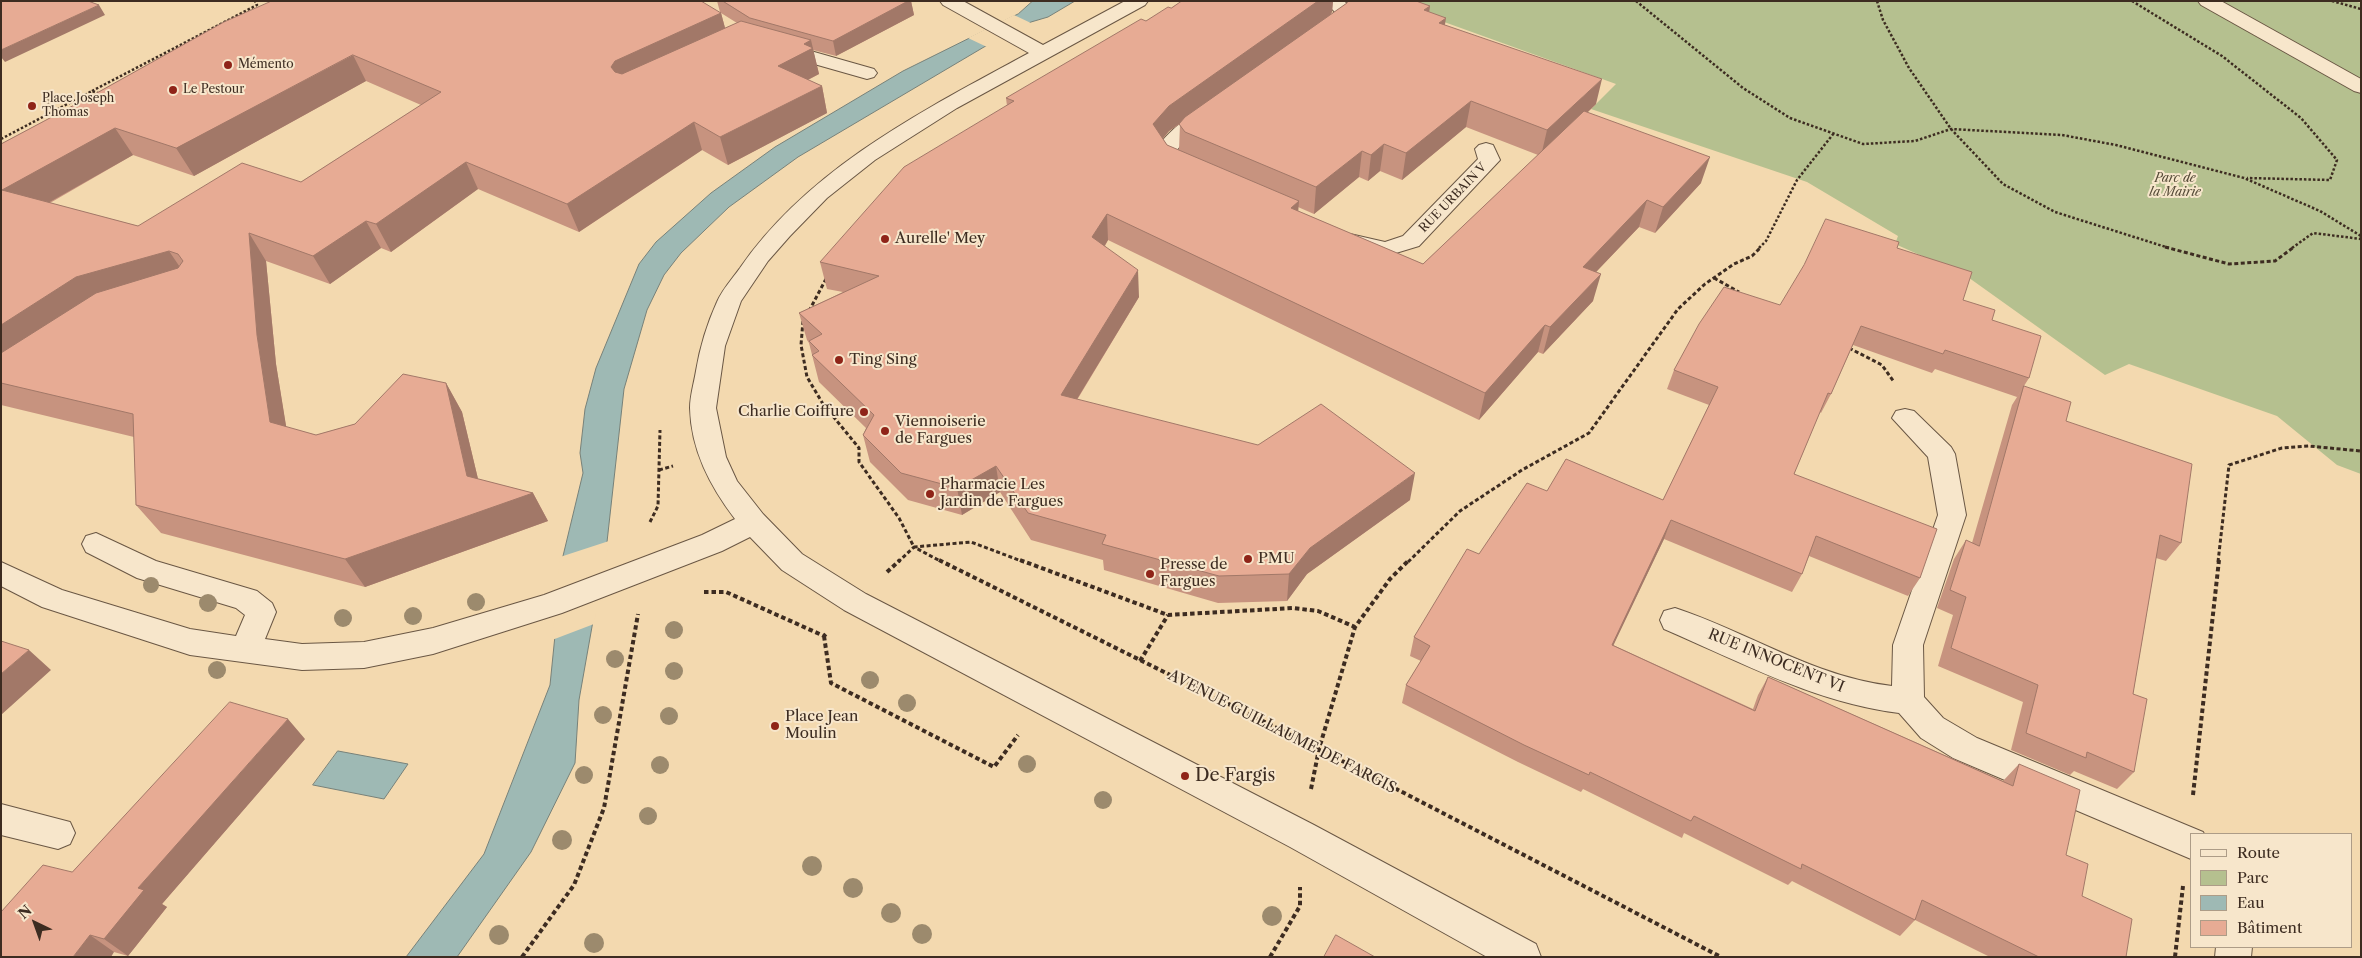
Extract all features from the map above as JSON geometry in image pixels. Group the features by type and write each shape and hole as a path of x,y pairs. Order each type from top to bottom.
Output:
{"street":[{"path":"949,1 1043,53"},
{"path":"1139,1 950,104 868,156 819,193 760,256 729,301 712,346 703,408 712,457 725,486 753,522 792,562 855,602 1302,836 1523,957"},
{"path":"1307,44 1336,23 1344,11 1333,1"},
{"path":"2207,1 2361,87"},
{"path":"765,44 867,73"},
{"path":"1211,179 1176,164 1166,150 1177,137 1223,103"},
{"name":"RUE URBAIN V","path":"1335,234 1352,242 1386,249 1411,242 1489,160 1486,150"},
{"path":"1905,418 1941,454 1952,515 1908,645 1908,701 1932,728 1965,748 2190,844"},
{"path":"1,573 53,598 190,642 302,657 364,655 433,641 551,605 712,543 753,522"},
{"path":"96,544 147,570 246,599 261,612 246,648"},
{"name":"RUE INNOCENT VI","path":"1675,620 1826,685 1866,696 1908,701"},
{"path":"1,819 58,833"}],"path":[{"path":"1,139 257,5 255,1"},
{"path":"1636,1 1743,88 1790,118 1863,144 1915,142 1951,130 2062,135 2116,145 2244,178 2320,211 2361,237"},
{"path":"1877,1 1884,20 1909,68 1951,130 2003,184 2054,212 2135,240 2229,264 2275,262 2313,233 2361,237"},
{"path":"2132,1 2222,56 2301,118 2337,160 2330,180 2244,178"},
{"path":"2332,1 2361,9"},
{"path":"92,91 107,95"},
{"path":"1270,957 1300,906 1302,836 1319,750 1355,628 1390,579 1460,511 1522,470 1589,433 1678,309 1714,278 1734,264 1752,256 1766,241 1797,180 1834,133"},
{"path":"830,273 802,323 801,345 807,377 823,404 859,448 859,462 898,518 914,547"},
{"path":"1714,278 1742,294"},
{"path":"1847,347 1863,353 1891,372 1905,418"},
{"path":"2193,796 2229,466 2282,448 2309,446 2361,451"},
{"path":"824,636 855,602 914,547 971,542 1168,615 1293,608 1318,611 1355,628"},
{"name":"AVENUE GUILLAUME DE FARGIS","path":"914,547 1319,750 1721,957"},
{"path":"700,591 726,592 824,636"},
{"path":"1140,661 1168,615"},
{"path":"824,636 831,683 994,767 1019,734"},
{"path":"2175,957 2184,881"}],"green space":[{"name":"Parc de la Mairie","path":"1386,1 2353,1 2361,3 2361,474 2337,465 2277,416 2129,364 2105,375 1965,275 1895,244 1898,236 1807,182 1591,109 1616,84"}],"water":[{"path":"1033,1 1075,1 1048,17 1031,22 984,47 798,157 729,207 681,253 664,275 647,310 624,389 607,542 579,700 575,763 531,852 457,957 406,957 484,854 550,685 563,556 583,473 580,453 585,409 596,368 639,264 656,242 711,193 775,147 903,71 1018,14"},
{"path":"338,751 408,764 384,799 313,785"}],"pier":[{"path":"1014,15 1033,24 987,47 968,38"},
{"path":"609,541 594,624 552,640 560,557"}],"building":[{"path":"1,1 88,1 99,5 1,50"},
{"path":"272,1 701,1 721,13 615,61 611,67 615,72 622,74 741,21 811,40 804,44 813,48 778,66 822,86 720,137 694,122 567,204 466,162 376,224 366,221 313,256 249,233 257,335 270,422 316,435 355,424 403,374 446,383 467,476 533,493 345,559 136,505 133,414 1,383 1,353 96,293 178,268 183,261 178,254 169,251 76,277 1,325 1,144 224,22","holes":["353,55 441,92 301,182 242,163 138,226 2,190 115,128 176,148"]},
{"path":"723,1 908,1 833,41 750,18"},
{"path":"1182,1 1318,1 1169,106 1153,124 1167,145 1299,201 1291,208 1423,264 1584,111 1710,157 1663,207 1647,200 1583,267 1601,274 1550,327 1545,325 1485,393 1107,214 1092,237 1138,270 1061,395 1258,445 1321,404 1415,473 1310,548 1289,574 1219,576 1102,544 1106,535 1028,513 996,466 957,488 901,473 863,435 874,415 812,355 819,351 809,341 822,334 799,313 879,276 820,262 904,167 1014,101 1006,98 1141,19 1146,21 1168,7 1171,8"},
{"path":"1348,1 1416,1 1430,6 1424,10 1446,18 1439,23 1602,79 1547,130 1471,101 1406,153 1384,144 1371,155 1362,151 1316,187 1185,132 1179,124 1185,117"},
{"path":"1826,219 1899,242 1897,248 1972,272 1963,300 1995,310 1992,320 2041,336 2029,378 1945,350 1943,354 1861,326 1831,394 1828,393 1794,474 1937,529 1920,578 1816,536 1802,574 1671,520 1612,645 1755,711 1768,677 2013,786 2019,764 2080,790 2066,855 2088,864 2082,896 2132,919 2126,957 2039,957 1922,900 1915,920 1802,864 1801,869 1694,816 1691,821 1590,772 1589,775 1524,745 1406,685 1430,646 1414,637 1467,549 1479,554 1527,483 1547,491 1566,459 1663,500 1718,387 1674,370 1699,324 1724,287 1780,305 1804,265"},
{"path":"2024,386 2071,402 2066,421 2192,464 2181,543 2160,535 2133,694 2147,699 2134,772 2087,752 2086,758 2026,733 2038,685 1951,648 1966,597 1950,590 1966,540 1979,546"},
{"path":"1,641 29,650 1,674"},
{"path":"230,702 288,719 138,888 144,890 104,939 90,935 73,957 1,957 1,912 43,865 72,872"},
{"path":"1336,935 1375,957 1324,957"}],"place":[{"name":"Mémento","path":"228,65"},
{"name":"Le Pestour","path":"173,90"},
{"name":"Place Joseph Thomas","path":"32,106"},
{"name":"Aurelle' Mey","path":"885,239"},
{"name":"Ting Sing","path":"839,360"},
{"name":"Charlie Coiffure","path":"864,412"},
{"name":"Viennoiserie de Fargues","path":"885,431"},
{"name":"Pharmacie Les Jardin de Fargues","path":"930,494"},
{"name":"PMU","path":"1248,559"},
{"name":"Presse de Fargues","path":"1150,574"},
{"name":"Place Jean Moulin","path":"775,726"},
{"name":"De Fargis","path":"1185,776"}]}
